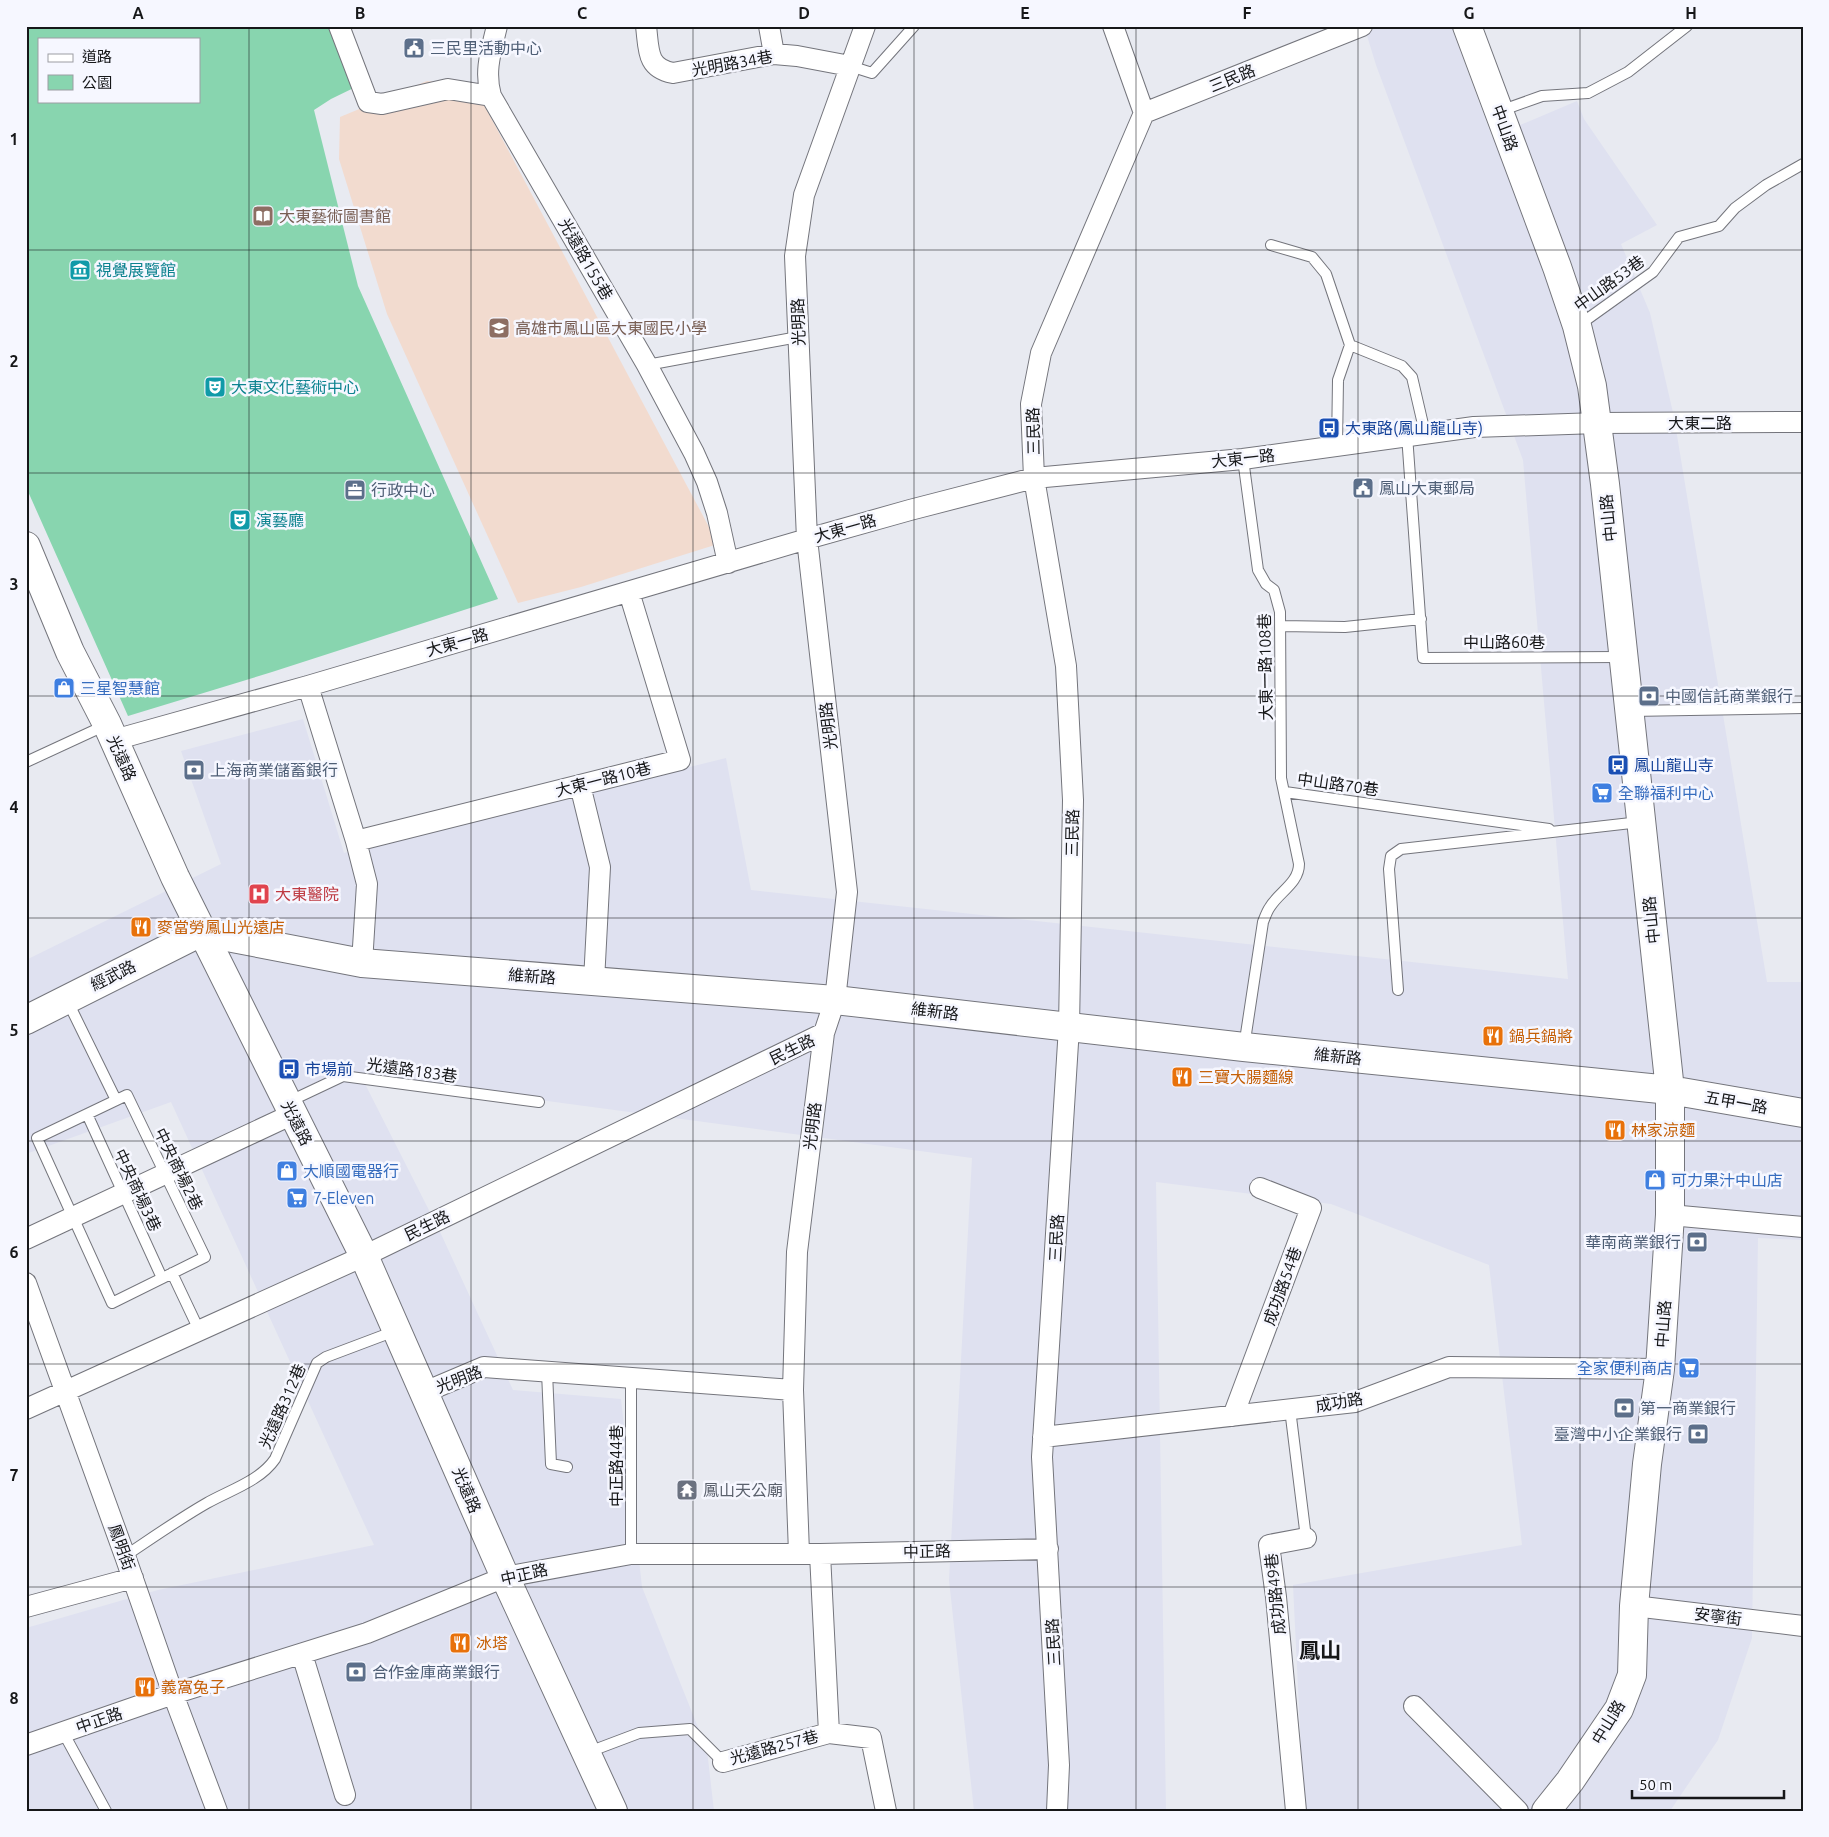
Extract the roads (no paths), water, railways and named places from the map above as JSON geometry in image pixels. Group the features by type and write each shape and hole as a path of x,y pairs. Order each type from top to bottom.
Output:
{"main road":[{"name":"中山路","path":"1467,26 1557,267 1577,326 1592,386 1598,423 1670,1090 1670,1215 1660,1369 1647,1464 1634,1606 1632,1675 1619,1709 1546,1811"},
{"name":"光遠路","path":"26,546 70,652 110,732 201,932 364,1256 505,1576 613,1811"},
{"name":"維新路","path":"201,932 362,962 835,1000 1244,1047 1670,1090"},
{"name":"經武路","path":"26,1020 66,998 201,932"},
{"name":"五甲一路","path":"1670,1090 1803,1114"}],"street":[{"path":"339,26 368,102 382,104 448,90 492,96"},
{"name":"光遠路155巷","path":"497,26 487,70 488,84 492,96 648,365 694,453 717,513 728,563"},
{"name":"光明路34巷","path":"646,26 649,54 654,64 663,71 673,73 774,54 797,56 850,66"},
{"path":"769,26 774,54"},
{"name":"光明路","path":"799,1553 793,1390 797,1252 824,1033 835,1000 847,892 806,539 795,256 804,195 865,26"},
{"path":"1113,26 1144,113"},
{"name":"三民路","path":"1057,1811 1058,1765 1042,1457 1069,1027 1073,800 1066,676 1034,478 1031,404 1041,353 1144,113 1362,26"},
{"name":"大東二路","path":"1598,423 1803,422"},
{"name":"大東一路","path":"110,732 308,686 806,539 1034,478 1243,459 1474,427 1598,423"},
{"name":"大東一路10巷","path":"356,841 680,760 629,592"},
{"path":"308,686 356,841 367,884 362,962"},
{"path":"580,785 600,867 594,981"},
{"name":"民生路","path":"26,1408 364,1256 824,1033"},
{"path":"26,1239 165,1175 290,1108"},
{"name":"成功路54巷","path":"1234,1416 1311,1208 1260,1188"},
{"path":"1670,1215 1803,1227"},
{"name":"鳳明街","path":"26,1283 173,1694 217,1811"},
{"name":"成功路","path":"1043,1437 1355,1402 1448,1367 1660,1369"},
{"name":"光明路","path":"425,1392 484,1368 793,1390"},
{"name":"成功路49巷","path":"1296,1811 1276,1597 1269,1545 1306,1538"},
{"name":"中正路","path":"26,1745 173,1694 367,1633 505,1576 631,1554 820,1554 1048,1549"},
{"name":"光遠路257巷","path":"723,1762 829,1733 820,1554"},
{"path":"26,1607 133,1578"},
{"name":"安寧街","path":"1634,1606 1803,1626"},
{"path":"302,1654 345,1795"},
{"path":"1414,1706 1518,1811"},
{"path":"829,1733 871,1738 886,1811"}],"lane":[{"path":"850,66 872,73 914,26"},
{"path":"1499,112 1542,96 1588,92 1628,72 1686,26"},
{"name":"中山路53巷","path":"1577,326 1654,272 1679,237 1719,226 1735,208 1766,185 1803,164"},
{"path":"1271,244 1312,257 1326,274 1350,345 1338,380 1338,447"},
{"path":"648,365 798,337"},
{"name":"中山路60巷","path":"1350,345 1402,366 1412,377 1416,434 1420,619 1423,658 1623,656"},
{"name":"大東一路108巷","path":"1243,459 1258,570 1266,584 1274,590 1280,612 1281,778 1285,792"},
{"path":"1280,626 1344,627 1420,619"},
{"path":"1629,711 1803,708"},
{"path":"26,762 110,732"},
{"name":"中山路70巷","path":"1244,1047 1263,922 1270,906 1299,873 1299,864 1285,792 1564,831"},
{"name":"中山路70巷","path":"1398,990 1389,869 1391,856 1401,849 1641,822"},
{"path":"66,998 116,1100 37,1138 112,1303 167,1276"},
{"name":"光遠路183巷","path":"290,1108 343,1076 539,1102"},
{"name":"中央商場2巷","path":"116,1100 126,1095 205,1257 167,1276"},
{"name":"中央商場3巷","path":"87,1114 124,1194 167,1276 199,1330"},
{"name":"光遠路312巷","path":"125,1556 206,1504 256,1477 271,1466 276,1459 317,1363 326,1357 396,1330"},
{"path":"547,1372 551,1464 566,1467"},
{"name":"中正路44巷","path":"631,1378 631,1554"},
{"name":"成功路49巷","path":"1290,1409 1306,1538"},
{"name":"光遠路257巷","path":"586,1753 639,1733 690,1729 723,1762"},
{"path":"62,1732 106,1811"}],"place":[{"name":"三民里活動中心","path":"414,48"},
{"name":"大東藝術圖書館","path":"263,216"},
{"name":"視覺展覽館","path":"80,270"},
{"name":"高雄市鳳山區大東國民小學","path":"499,328"},
{"name":"大東文化藝術中心","path":"215,387"},
{"name":"大東路(鳳山龍山寺)","path":"1329,428"},
{"name":"鳳山大東郵局","path":"1363,488"},
{"name":"行政中心","path":"355,490"},
{"name":"演藝廳","path":"240,520"},
{"name":"三星智慧館","path":"64,688"},
{"name":"中國信託商業銀行","path":"1649,696"},
{"name":"鳳山龍山寺","path":"1618,765"},
{"name":"上海商業儲蓄銀行","path":"194,770"},
{"name":"全聯福利中心","path":"1602,793"},
{"name":"大東醫院","path":"259,894"},
{"name":"麥當勞鳳山光遠店","path":"141,927"},
{"name":"鍋兵鍋將","path":"1493,1036"},
{"name":"市場前","path":"289,1069"},
{"name":"三寶大腸麵線","path":"1182,1077"},
{"name":"林家涼麵","path":"1615,1130"},
{"name":"大順國電器行","path":"287,1171"},
{"name":"可力果汁中山店","path":"1655,1180"},
{"name":"7-Eleven","path":"297,1198"},
{"name":"華南商業銀行","path":"1697,1242"},
{"name":"全家便利商店","path":"1689,1368"},
{"name":"第一商業銀行","path":"1624,1408"},
{"name":"臺灣中小企業銀行","path":"1698,1434"},
{"name":"鳳山天公廟","path":"687,1490"},
{"name":"冰塔","path":"460,1643"},
{"name":"合作金庫商業銀行","path":"356,1672"},
{"name":"義窩兔子","path":"145,1687"}],"district":[{"name":"鳳山","path":"1320,1651"}]}
